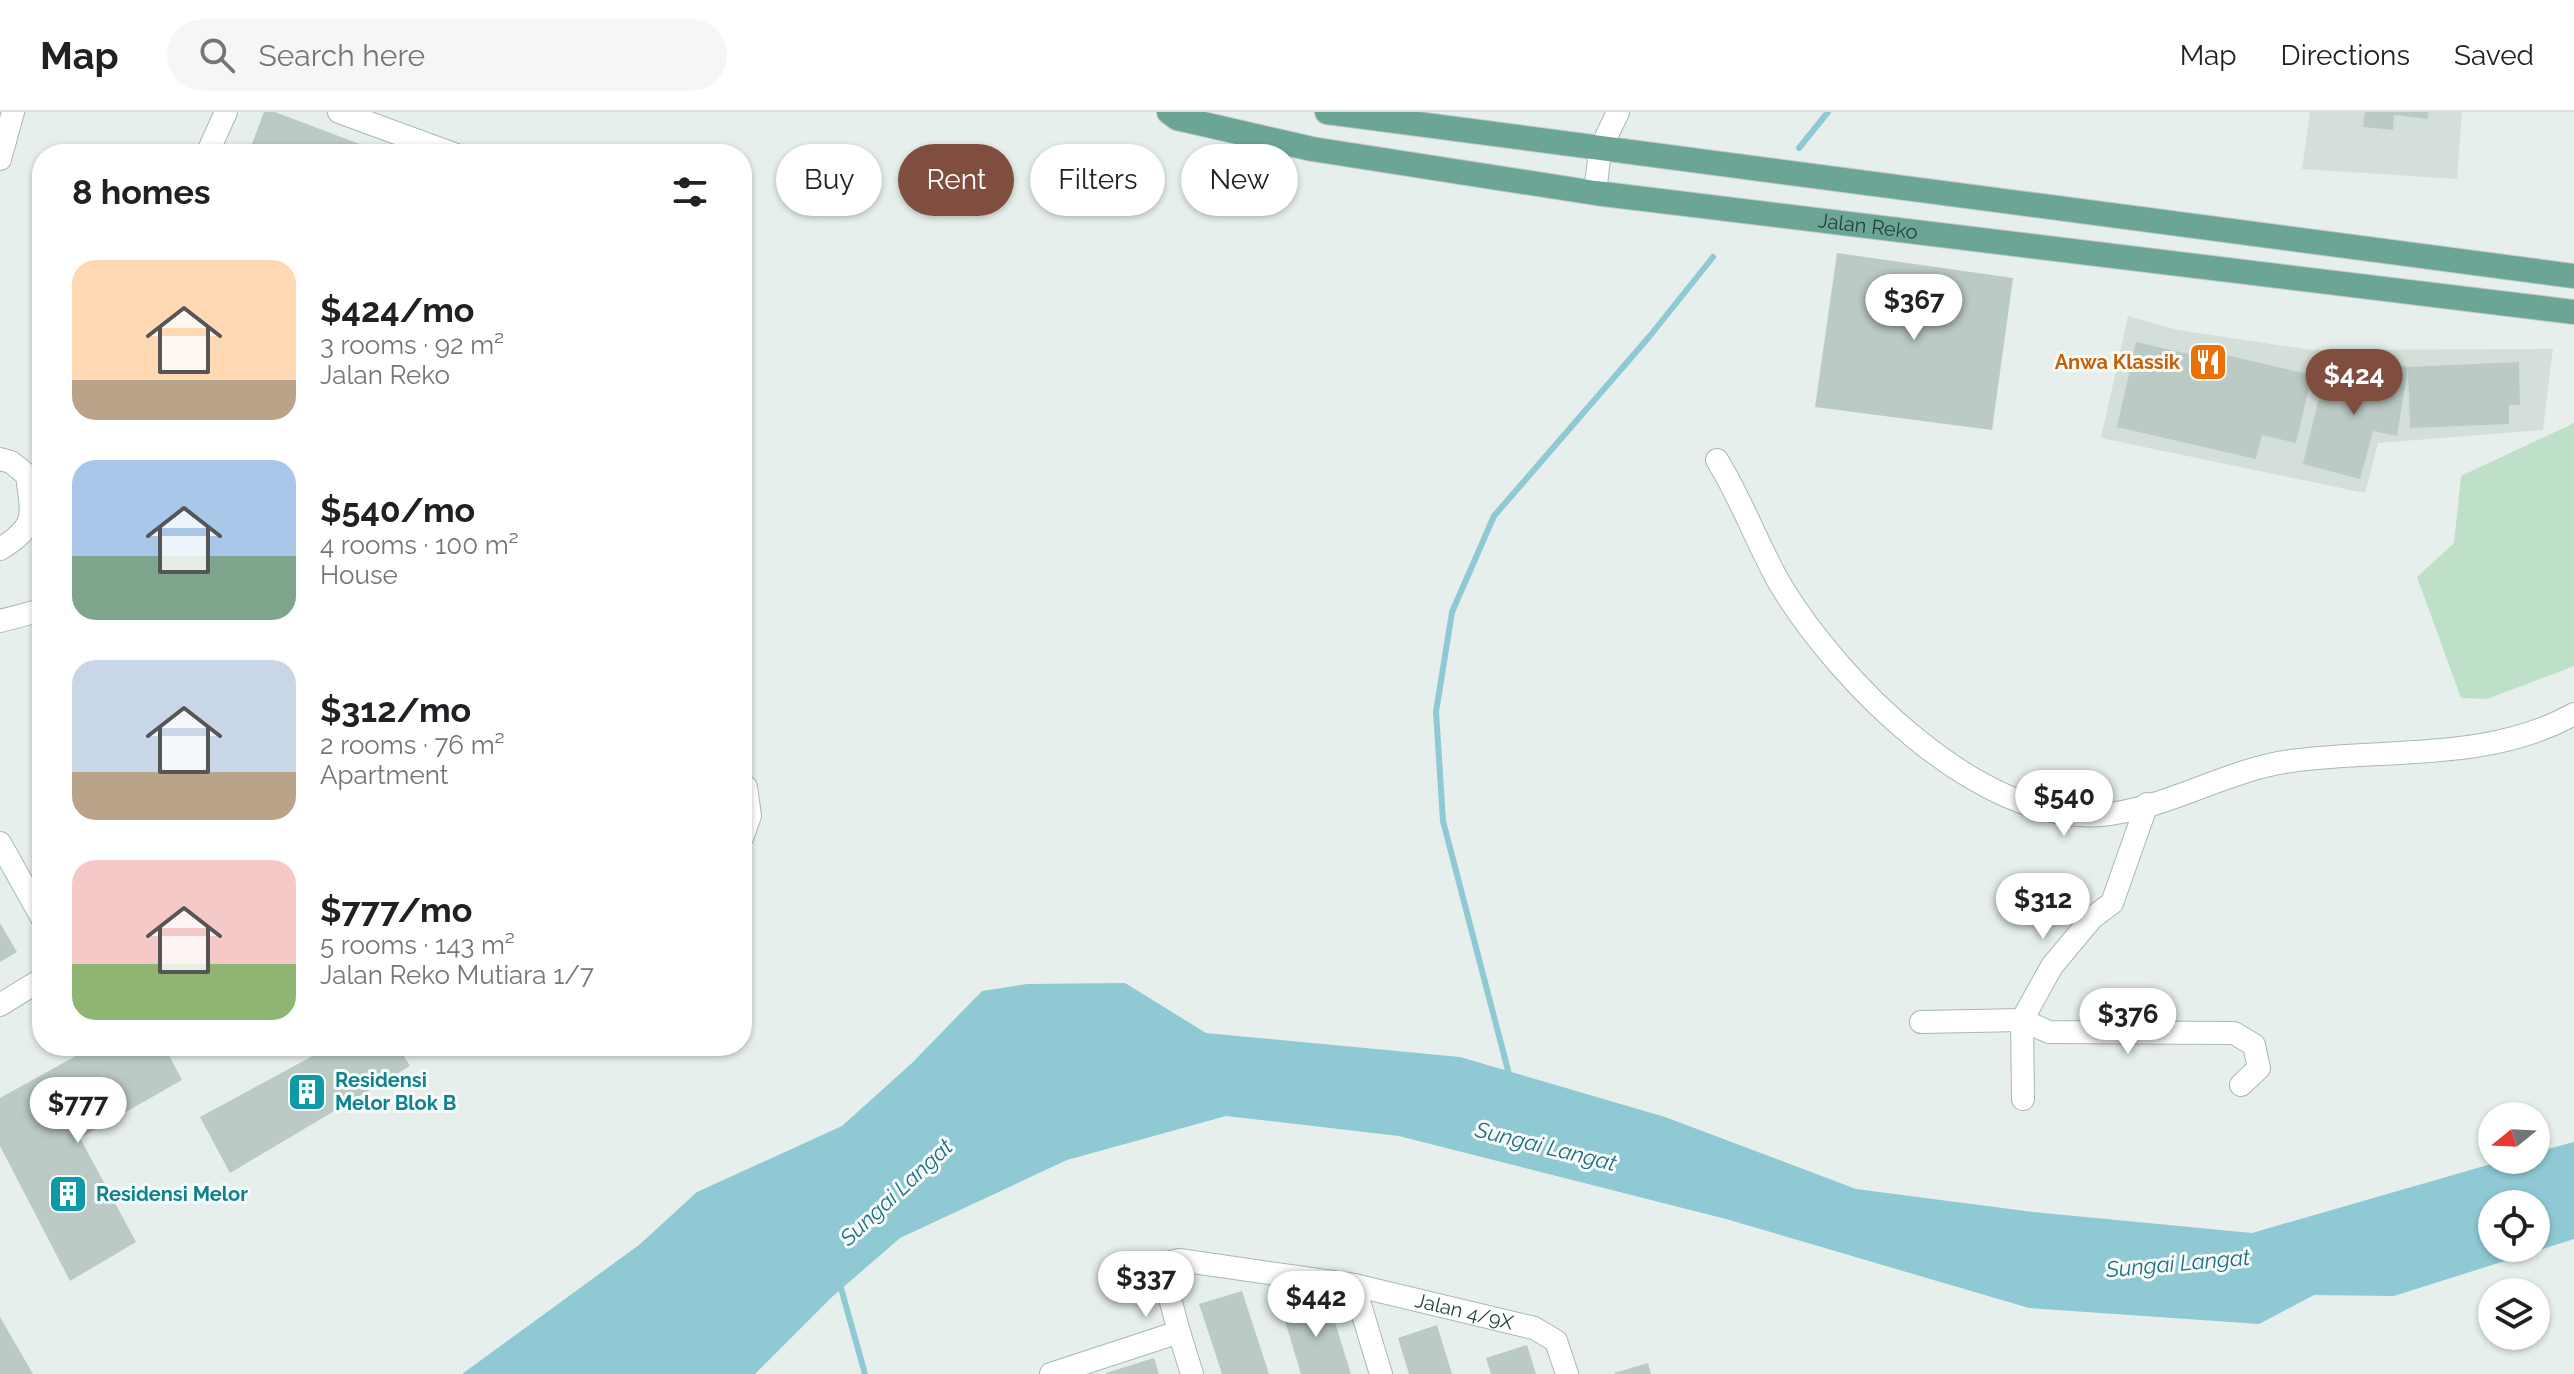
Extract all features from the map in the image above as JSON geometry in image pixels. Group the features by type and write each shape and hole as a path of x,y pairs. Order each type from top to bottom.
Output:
{"main road":[{"name":"Jalan Reko","path":"1169,112 1177,118 1312,149 1595,193 2574,312"},
{"name":"Jalan Reko","path":"1327,112 2574,276"}],"street":[{"path":"0,159 13,112"},
{"path":"212,144 226,112"},
{"path":"339,112 427,144"},
{"path":"1595,193 1600,150 1618,112"},
{"path":"0,459 11,462 27,475 32,518 22,536 0,549"},
{"path":"1717,460 1780,583 1822,646 1924,746 1961,774 2029,806 2066,815 2101,815 2147,804 2271,764 2462,748 2550,727 2574,714"},
{"path":"0,621 32,613"},
{"path":"2023,1099 2022,1020 2052,966 2092,918 2112,903 2147,804"},
{"path":"0,843 32,900"},
{"path":"0,1005 32,985"},
{"path":"1921,1022 2022,1020 2049,1032 2234,1033 2254,1045 2259,1068 2241,1085"},
{"name":"Jalan 4/9X","path":"1179,1332 1164,1276 1171,1262 1260,1270 1354,1285 1534,1328 1556,1341 1567,1374"},
{"path":"1354,1285 1381,1374"},
{"path":"1051,1374 1179,1332 1192,1374"}],"shaded area":[{"path":"2310,112 2462,112 2457,179 2302,169"},
{"path":"2128,316 2178,330 2312,350 2553,349 2543,430 2378,443 2365,493 2101,438"}],"green space":[{"path":"2574,423 2574,666 2487,699 2461,698 2417,577 2454,543 2461,476"}],"water":[{"name":"Sungai Langat","path":"1125,983 1206,1033 1460,1057 1665,1117 1856,1189 2033,1212 2252,1233 2478,1168 2478,1174 2550,1174 2550,1148 2574,1142 2574,1239 2550,1247 2550,1190 2478,1190 2478,1262 2501,1262 2394,1296 2314,1295 2259,1324 2029,1308 1726,1219 1399,1136 1226,1116 1067,1160 900,1238 832,1297 755,1374 462,1374 639,1245 697,1192 842,1126 912,1063 982,991 1027,984"}],"building":[{"path":"264,112 275,112 360,144 252,144"},
{"path":"2365,112 2428,112 2428,119 2394,115 2393,130 2363,127"},
{"path":"1837,253 2013,278 1992,430 1815,407"},
{"path":"2136,342 2202,357 2204,350 2312,375 2296,443 2262,435 2256,459 2117,427"},
{"path":"2519,362 2520,405 2509,405 2509,424 2410,428 2408,367"},
{"path":"2327,364 2384,376 2386,364 2408,367 2397,436 2373,431 2360,479 2303,464"},
{"path":"0,923 17,952 0,962"},
{"name":"Residensi Melor","path":"76,1056 169,1056 182,1080 80,1138 136,1242 70,1281 0,1146 0,1098"},
{"name":"Residensi Melor Blok B","path":"313,1056 404,1056 410,1066 230,1173 200,1117"},
{"path":"1242,1291 1269,1374 1222,1374 1199,1304"},
{"path":"1327,1297 1351,1374 1301,1374 1282,1311"},
{"path":"0,1317 33,1374 0,1374"},
{"path":"1437,1325 1452,1374 1409,1374 1398,1338"},
{"path":"1527,1345 1536,1374 1491,1374 1486,1358"},
{"path":"1154,1358 1159,1374 1106,1374 1106,1373"},
{"path":"1648,1363 1651,1374 1614,1373"}],"waterway":[{"path":"1799,148 1828,112"},
{"path":"1510,1078 1443,821 1436,712 1452,612 1494,516 1649,337 1713,257"},
{"path":"839,1281 865,1374"}],"place":[{"name":"Anwa Klassik","path":"2208,362"},
{"name":"Residensi Melor Blok B","path":"307,1092"},
{"name":"Residensi Melor","path":"68,1194"}]}
